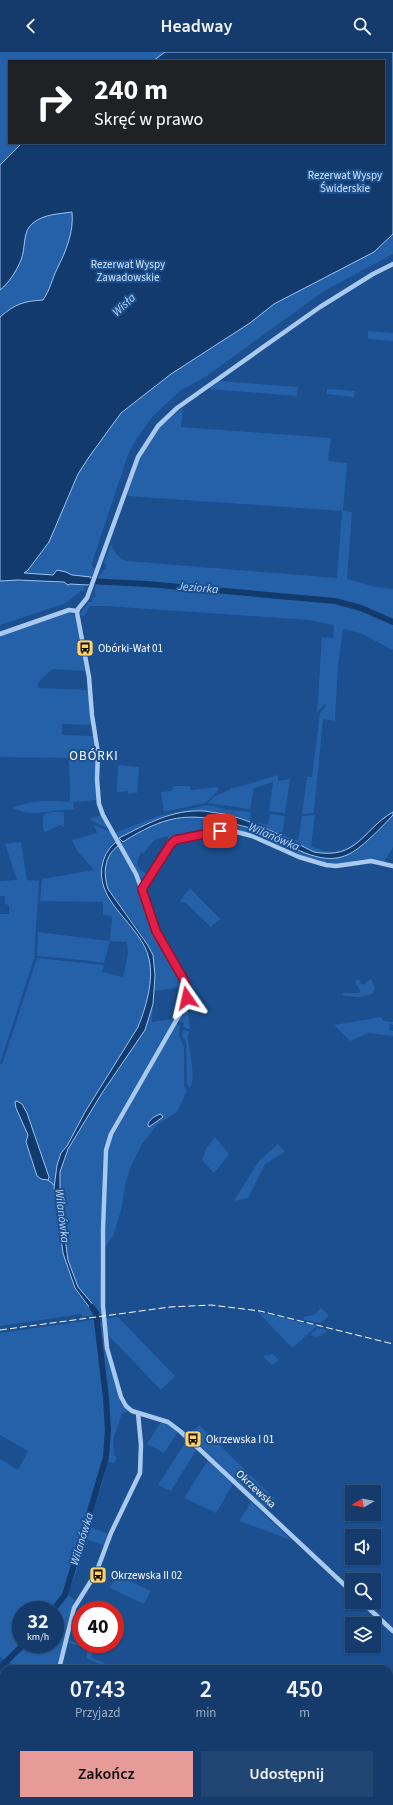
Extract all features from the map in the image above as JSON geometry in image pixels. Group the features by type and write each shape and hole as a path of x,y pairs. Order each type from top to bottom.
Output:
{"street":[{"path":"77,611 86,601 138,457 158,426 184,404 320,306 373,274 393,264"},
{"path":"0,634 69,610 77,611"},
{"path":"60,1665 74,1608 96,1573 111,1534 140,1473 141,1445 138,1413 130,1409 123,1400 107,1348 103,1306 103,1233 106,1150 111,1134 185,1005 187,994 184,980 156,931 136,874 103,815 99,804 97,779 98,753 92,715 89,677 77,611"},
{"path":"142,889 170,845 175,840 220,831 233,831 252,836 299,857 326,865 336,866 366,861 393,866"},
{"name":"Okrzewska","path":"138,1413 162,1420 180,1431 345,1585"},
{"path":"369,1609 393,1631"}],"green space":[{"name":"Rezerwat Wyspy Zawadowskie","path":"0,52 393,52 379,248 393,234 393,254 324,291 204,378 181,390 153,416 129,452 92,563 92,566 95,568 91,577 23,573 28,570 49,542 78,474 0,548"},
{"path":"368,331 393,333 393,341 368,339"},
{"path":"219,381 298,387 297,396 209,389"},
{"path":"327,389 355,391 354,397 327,394"},
{"path":"183,408 181,427 331,438 328,461 347,463 343,511 352,512 347,579 376,587 393,589 393,650 360,633 343,629 338,666 335,721 323,719 314,813 302,814 307,777 312,777 320,713 326,705 324,704 317,713 322,637 333,638 334,625 309,620 105,606 90,606 84,616 79,615 89,602 92,602 92,598 96,596 95,585 101,573 106,568 106,564 104,563 111,544 117,554 127,561 337,578 342,511 128,496 127,493 139,458 160,426"},
{"path":"18,580 83,584 86,590 81,591 66,603 0,625 0,581"},
{"path":"69,613 74,614 86,671 52,669 37,684 38,688 89,690 92,725 62,724 62,735 94,736 97,758 97,800 73,802 74,810 29,813 13,808 27,803 41,801 70,802 69,758 0,757 0,636"},
{"path":"118,765 139,767 137,793 128,794 128,791 117,792"},
{"path":"278,775 278,781 290,779 285,813 269,811 273,782 254,788 250,809 207,803 215,796 231,789 231,787 239,787"},
{"path":"173,786 190,786 190,789 192,790 218,787 218,791 205,803 164,812 161,792 172,791"},
{"path":"207,805 228,810 251,812 250,822 228,815 195,811 161,817 119,838 115,833 158,816"},
{"path":"393,811 351,848 339,853 327,854 302,847 254,824 268,824 270,814 285,816 282,835 298,841 302,816 315,815 311,846 331,852 348,847 356,842 385,816"},
{"path":"64,812 64,827 60,825 45,832 43,829 43,816 46,813"},
{"path":"102,815 108,826 106,828 89,819"},
{"path":"393,815 393,847 384,862 363,859 335,865 327,864 298,855 270,842 219,830 181,836 170,842 167,836 154,840 143,854 141,853 138,861 139,867 143,872 150,876 148,879 141,878 139,876 123,846 123,842 163,821 200,816 265,833 295,849 338,857 378,829"},
{"path":"94,825 111,832 116,842 108,851 101,881 114,905 144,945 149,959 151,976 144,1011 138,1027 85,1112 60,1157 56,1173 55,1193 57,1215 65,1258 75,1288 95,1315 82,1317 82,1314 0,1326 0,1063 2,1065 37,958 104,965 102,972 123,977 128,954 127,942 110,941 112,916 103,915 103,902 40,901 42,879 94,870 78,852 72,840 97,833","holes":["27,1113 49,1177 36,1174 26,1142 28,1135 23,1124"]},
{"path":"21,842 27,880 39,881 34,959 0,1063 0,914 9,914 9,906 5,903 5,896 0,896 0,881 17,880 5,844"},
{"path":"118,846 133,871 159,941 183,981 184,987 154,991 155,970 153,957 146,940 108,889 106,883 105,871 107,860 113,850"},
{"path":"190,888 220,919 211,927 185,902 183,903 180,901"},
{"path":"38,932 110,941 104,963 37,956"},
{"path":"358,979 363,985 371,979 375,988 372,994 360,997 344,996 342,993 359,993 360,990 355,982"},
{"path":"153,1004 152,1022 172,1019 173,1021 110,1131 103,1150 100,1248 102,1314 98,1314 95,1307 78,1287 68,1260 60,1203 60,1172 68,1149 102,1093 144,1030"},
{"path":"187,1004 190,1029 183,1027 184,1023 178,1020"},
{"path":"381,1017 383,1021 393,1022 393,1025 390,1024 389,1030 393,1031 393,1036 369,1033 350,1041 334,1025"},
{"path":"176,1023 180,1026 179,1035 184,1047 184,1086 187,1091 177,1112 157,1125 142,1144 131,1166 125,1185 122,1207 113,1236 105,1248 107,1152 110,1141"},
{"path":"183,1030 189,1031 188,1040 193,1072 192,1084 190,1088 187,1083 186,1042 182,1035"},
{"path":"215,1137 229,1154 214,1173 202,1160 207,1147"},
{"path":"278,1144 285,1152 265,1164 248,1198 234,1201 259,1161"},
{"path":"321,1308 329,1316 320,1323 304,1320 304,1317 314,1315"},
{"path":"258,1312 317,1326 292,1348"},
{"path":"118,1317 175,1376 161,1390 107,1334 105,1319"},
{"path":"98,1319 99,1323 102,1323 106,1349 120,1402 129,1412 122,1413 113,1440 114,1456 117,1457 114,1463 107,1461 101,1488 98,1487 87,1526 109,1534 105,1546 88,1540 68,1595 75,1600 72,1601 64,1639 64,1601 12,1601 12,1653 61,1653 58,1665 15,1665 0,1657 0,1459 18,1470 28,1451 0,1435 0,1333"},
{"path":"318,1328 326,1330 326,1332 317,1337 310,1335"},
{"path":"273,1354 279,1360 272,1365 263,1356"},
{"path":"161,1422 178,1432 164,1453 147,1444"},
{"path":"199,1425 275,1499 266,1508 190,1436"},
{"path":"187,1440 197,1449 171,1491 158,1485"},
{"path":"208,1460 233,1484 216,1513 184,1498"},
{"path":"251,1502 291,1540 239,1521"},
{"path":"117,1575 151,1591 144,1604 110,1588"},
{"path":"67,1640 72,1641 72,1644 67,1642"},
{"path":"87,1653 93,1653 91,1657 106,1664 103,1665 86,1658"}],"water":[{"name":"Rezerwat Wyspy Zawadowskie","path":"165,52 393,52 393,234 374,252 274,304 250,323 171,374 121,413 78,474 49,542 28,570 24,573 53,575 57,570 72,575 91,577 88,585 68,585 64,582 18,580 0,581 0,317 10,309 20,304 30,301 43,300 71,234 72,212 47,216 37,220 30,226 27,230 19,264 10,280 0,290 0,165 21,144 385,144 385,60 154,60"},
{"path":"205,811 225,814 242,819 274,832 314,852 329,853 341,852 350,848 393,812 393,815 358,848 347,855 337,858 316,857 295,849 260,831 218,820 203,818 176,818 151,826 123,842 119,838 160,818 182,812"},
{"path":"116,842 118,846 113,850 107,860 105,871 106,883 108,889 147,944 153,955 155,975 153,1004 145,1030 102,1093 68,1149 60,1172 60,1203 68,1260 78,1287 95,1307 98,1314 95,1315 75,1288 63,1253 54,1188 57,1165 61,1153 67,1146 85,1112 138,1027 144,1011 150,985 151,976 149,959 145,946 111,901 105,889 102,876 103,862 110,848"},
{"path":"17,1101 22,1104 27,1113 49,1177 48,1180 41,1179 37,1176 26,1142 28,1135 16,1108 15,1102"},
{"path":"161,1114 163,1117 149,1127 148,1123"}],"waterway":[{"name":"Jeziorka","path":"87,581 147,584 335,601 361,608 393,622"},
{"path":"48,1180 54,1185"},
{"name":"Wilanówka","path":"60,1601 65,1595 106,1457 108,1430 106,1398 96,1313 92,1307"},
{"name":"Wilanówka","path":"3,1665 15,1653"}],"railway":[{"path":"0,1330 170,1307 211,1305 260,1311 393,1344"}],"place":[{"name":"Obórki-Wał 01","path":"85,648"},
{"name":"Okrzewska I 01","path":"193,1439"},
{"name":"Okrzewska II 02","path":"98,1575"}],"district":[{"name":"OBÓRKI","path":"94,756"}],"route":[{"path":"187,998 184,980 161,942 142,889 146,885 170,845 175,840 220,831"}],"park label":[{"name":"Rezerwat Wyspy Świderskie","path":"345,181"}],"water label":[{"name":"Wisła","path":"124,305"}]}
